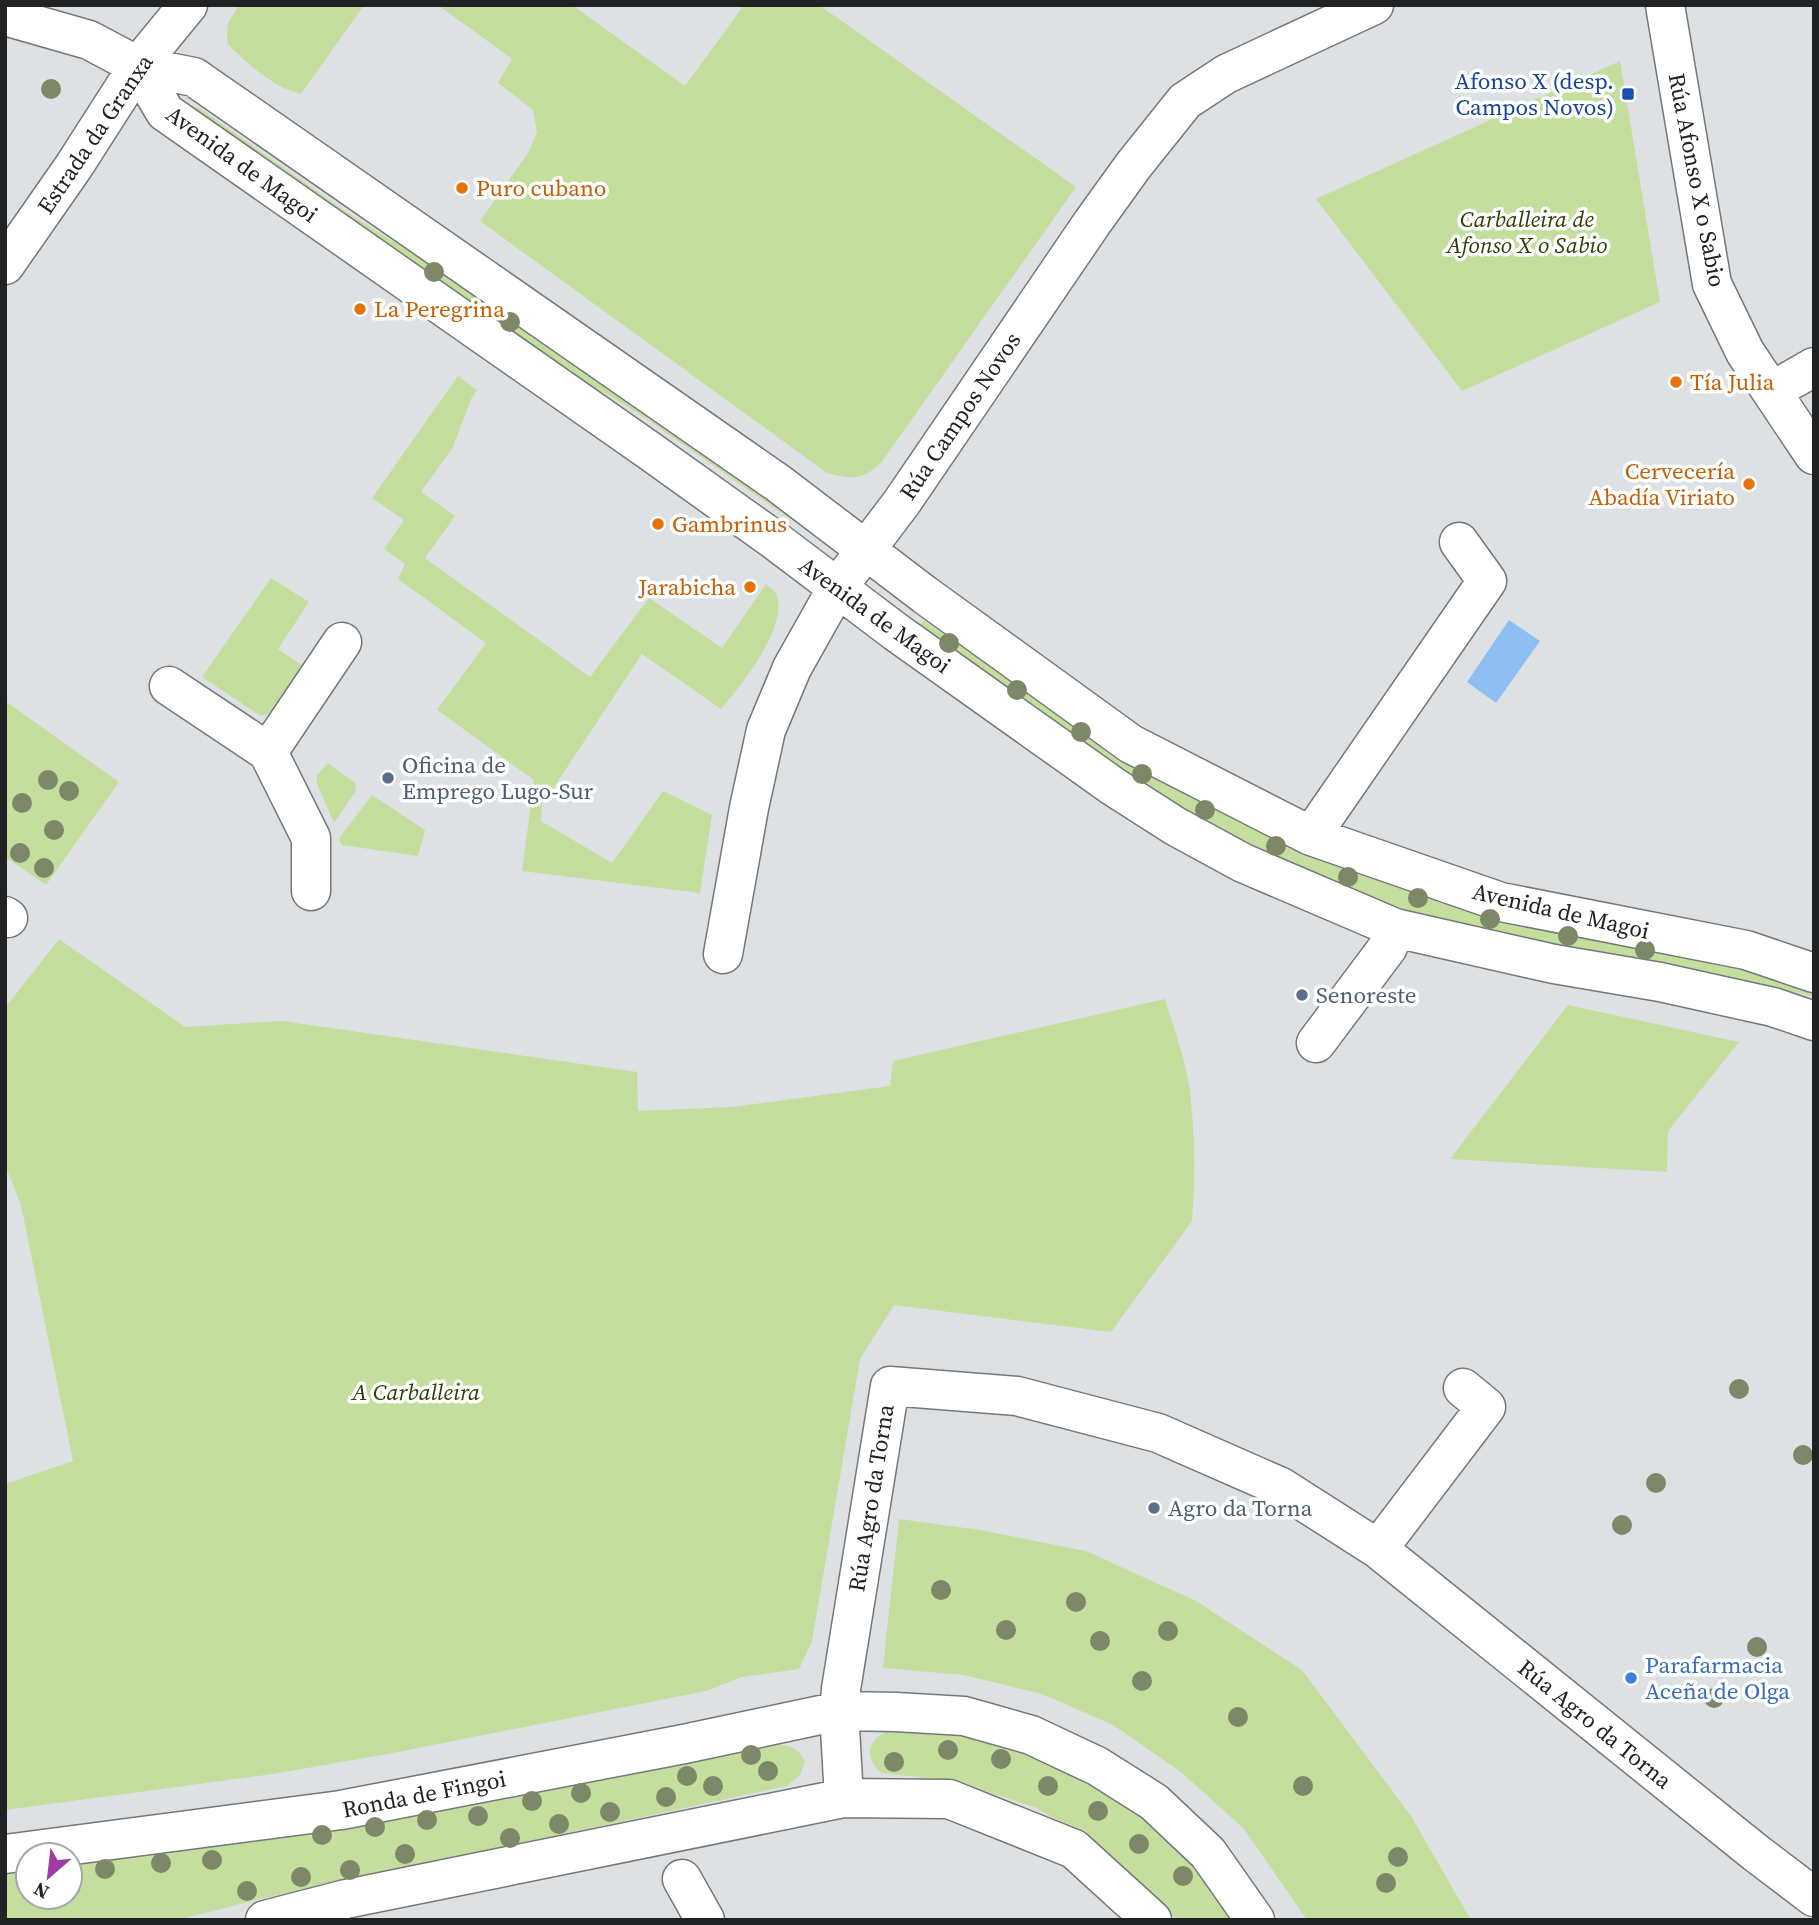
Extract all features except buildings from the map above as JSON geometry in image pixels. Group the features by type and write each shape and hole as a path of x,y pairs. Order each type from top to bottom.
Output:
{"street":[{"name":"Estrada da Granxa","path":"5,265 74,166 138,66 188,5"},
{"name":"Rúa Campos Novos","path":"723,954 748,808 766,730 792,668 837,588 866,551 1092,223 1185,101 1226,74 1374,5"},
{"name":"Rúa Afonso X o Sabio","path":"1665,5 1712,284 1745,352 1814,455"},
{"path":"5,16 89,40 138,66"},
{"name":"Avenida de Magoi","path":"138,66 194,77 778,484 1131,744 1311,836 1501,902 1746,950 1814,973"},
{"name":"Avenida de Magoi","path":"138,66 165,113 647,449 1114,787 1175,826 1243,863 1395,928 1554,964 1685,987 1773,1007 1814,1021"},
{"path":"1772,391 1814,367"},
{"path":"1311,836 1487,581 1459,542"},
{"path":"268,752 342,642"},
{"path":"169,686 268,752 311,838 311,891"},
{"path":"1316,1043 1388,947 1395,928"},
{"name":"Rúa Agro da Torna","path":"839,1711 846,1648 890,1387 1017,1396 1158,1433 1281,1487 1378,1549 1814,1897"},
{"path":"1378,1549 1486,1407 1463,1388"},
{"path":"839,1711 844,1798"},
{"name":"Ronda de Fingoi","path":"5,1854 341,1810 695,1742 839,1711 964,1716 1031,1735 1097,1766 1154,1802 1208,1853 1255,1920"},
{"path":"265,1920 346,1899 844,1798 949,1799 1074,1849 1152,1920"},
{"path":"682,1879 705,1920"}],"green space":[{"path":"239,5 364,5 301,94 271,80 227,43 228,23"},
{"path":"438,5 572,5 685,86 744,5 819,5 1076,187 881,463 862,476 827,473 480,221 528,153 537,133 533,110 498,83 512,59"},
{"name":"Carballeira de Afonso X o Sabio","path":"1620,61 1660,302 1462,391 1316,199"},
{"path":"191,105 202,110 342,209 430,262 810,526 806,530 645,418 531,353 187,109"},
{"path":"458,376 477,390 453,447 421,492 455,516 425,558 590,677 649,598 722,648 766,584 775,592 778,605 770,637 762,654 721,709 642,654 542,805 541,821 612,863 663,791 712,815 700,893 522,871 534,780 437,710 486,643 398,579 405,564 384,549 404,520 372,498"},
{"path":"271,578 309,602 278,649 303,666 268,714 261,716 202,677"},
{"path":"924,620 1080,726 1193,791 1814,980 1814,997 1719,974 1643,967 1398,909 1326,882 1215,828 1123,772 923,631 920,624"},
{"path":"5,701 119,782 46,885 5,857"},
{"path":"328,763 355,783 356,791 334,823 317,784 317,775"},
{"path":"372,795 425,830 418,856 342,845 340,837"},
{"name":"A Carballeira","path":"59,939 185,1027 282,1021 637,1072 638,1111 732,1107 890,1086 893,1061 1165,999 1181,1049 1189,1088 1194,1146 1192,1221 1111,1332 894,1305 860,1359 812,1641 799,1669 742,1677 706,1691 393,1753 273,1774 5,1810 5,1484 73,1461 21,1205 5,1164 5,1008"},
{"path":"1568,1005 1739,1042 1668,1131 1667,1172 1450,1159"},
{"path":"899,1519 980,1530 1086,1551 1196,1601 1302,1670 1411,1816 1471,1920 1307,1920 1244,1829 1181,1772 1113,1725 1042,1694 964,1675 883,1668"},
{"path":"894,1729 952,1733 985,1740 1019,1750 1087,1782 1149,1823 1175,1847 1203,1877 1231,1920 1176,1920 1165,1906 1094,1840 1034,1807 953,1781 881,1773 871,1759 871,1746 879,1736"},
{"path":"771,1744 792,1747 805,1762 800,1775 787,1786 264,1898 177,1920 5,1920 5,1874 14,1873 14,1911 84,1911 84,1863 384,1820"}],"water":[{"path":"1509,620 1540,641 1496,703 1467,682"}],"place":[{"name":"Afonso X (desp. Campos Novos)","path":"1628,94"},
{"name":"Puro cubano","path":"462,188"},
{"name":"La Peregrina","path":"360,309"},
{"name":"Tía Julia","path":"1676,382"},
{"name":"Cervecería Abadía Viriato","path":"1749,484"},
{"name":"Gambrinus","path":"658,524"},
{"name":"Jarabicha","path":"750,587"},
{"name":"Oficina de Emprego Lugo-Sur","path":"388,778"},
{"name":"Senoreste","path":"1302,995"},
{"name":"Agro da Torna","path":"1154,1508"},
{"name":"Parafarmacia Aceña de Olga","path":"1631,1678"}]}
